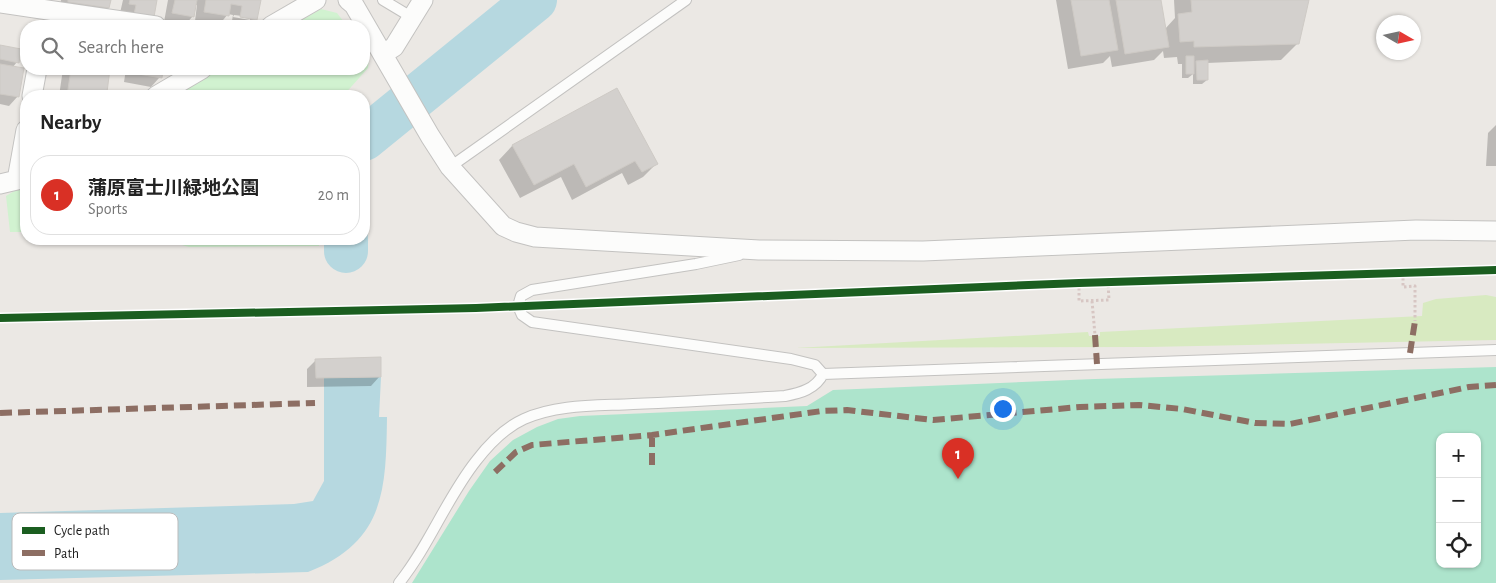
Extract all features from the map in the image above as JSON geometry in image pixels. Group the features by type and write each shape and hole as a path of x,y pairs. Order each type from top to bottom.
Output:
{"street":[{"path":"282,20 316,0"},
{"path":"348,0 354,5 363,20"},
{"path":"387,60 423,0"},
{"path":"0,3 48,13 106,20"},
{"path":"370,32 450,167 487,211 503,226 516,232 558,240 760,250 923,251 1416,230 1496,231"},
{"path":"33,90 36,75"},
{"path":"166,90 192,75"},
{"path":"15,179 20,157"}],"lane":[{"path":"383,0 413,18"},
{"path":"450,167 686,0"},
{"path":"760,250 696,264 532,290 521,296 518,306 522,315 532,322 791,359 815,365 823,374"},
{"path":"823,374 1496,350"},
{"path":"399,583 420,553 454,493 476,461 496,438 521,421 545,412 564,408 785,396 811,388 820,381 823,374"}],"path":[{"path":"1393,273 1413,272"},
{"path":"1403,273 1404,287 1415,286 1415,320"},
{"path":"1098,283 1118,282"},
{"path":"1068,284 1088,283"},
{"path":"1078,284 1079,302 1109,300 1108,283"},
{"path":"1092,301 1095,335"}],"green space":[{"path":"321,9 337,13 342,20 302,20"},
{"path":"210,75 362,75 348,90 184,90"},
{"path":"20,188 20,232 10,232 6,196"},
{"path":"182,245 319,245 319,246 189,247"},
{"path":"1486,295 1496,297 1496,340 1148,347 795,348 1088,332 1089,336 1100,336 1100,332 1422,316 1423,303 1436,299"},
{"path":"1496,367 1496,583 412,583 469,491 490,461 513,440 537,427 558,419 580,416 807,406 833,390 1095,379"}],"water":[{"path":"381,377 379,417 387,417 385,468 382,490 376,511 367,529 353,545 333,560 308,572 0,580 0,513 294,504 313,501 324,481 324,378"}],"building":[{"path":"68,0 111,0 109,8 68,2"},
{"path":"130,0 157,0 154,17 134,14 136,5 129,4"},
{"path":"175,0 197,0 194,17 172,13"},
{"path":"206,0 261,0 257,20 240,17 242,6 231,4 229,16 204,12"},
{"path":"1071,0 1109,0 1118,50 1081,56"},
{"path":"1116,0 1161,0 1169,47 1125,54"},
{"path":"1191,0 1309,0 1299,44 1194,47 1194,41 1180,42 1178,14 1192,12"},
{"path":"0,45 20,49 19,63 0,59"},
{"path":"1186,56 1194,56 1194,74 1186,74"},
{"path":"1208,60 1208,80 1197,80 1196,61"},
{"path":"0,64 20,67 20,75 23,75 19,97 0,94"},
{"path":"70,75 109,75 107,90 68,90"},
{"path":"144,75 162,75 162,78"},
{"path":"617,88 658,164 642,172 635,161 586,187 574,164 534,185 512,145"},
{"path":"381,357 381,377 316,378 315,359"}],"waterway":[{"path":"370,134 535,0"},
{"path":"346,245 346,251"}],"marked path":[{"path":"1410,353 1415,321"},
{"path":"1095,335 1097,364"},
{"path":"495,472 516,452 532,445 652,435 822,411 847,410 933,420 1080,407 1139,405 1182,409 1255,423 1290,424 1469,387 1496,385"},
{"path":"0,413 315,403"},
{"path":"652,435 652,470"}],"cycle path":[{"path":"0,318 476,308 1079,283 1496,270"}],"place":[{"name":"蒲原富士川緑地公園","path":"958,479"}]}
